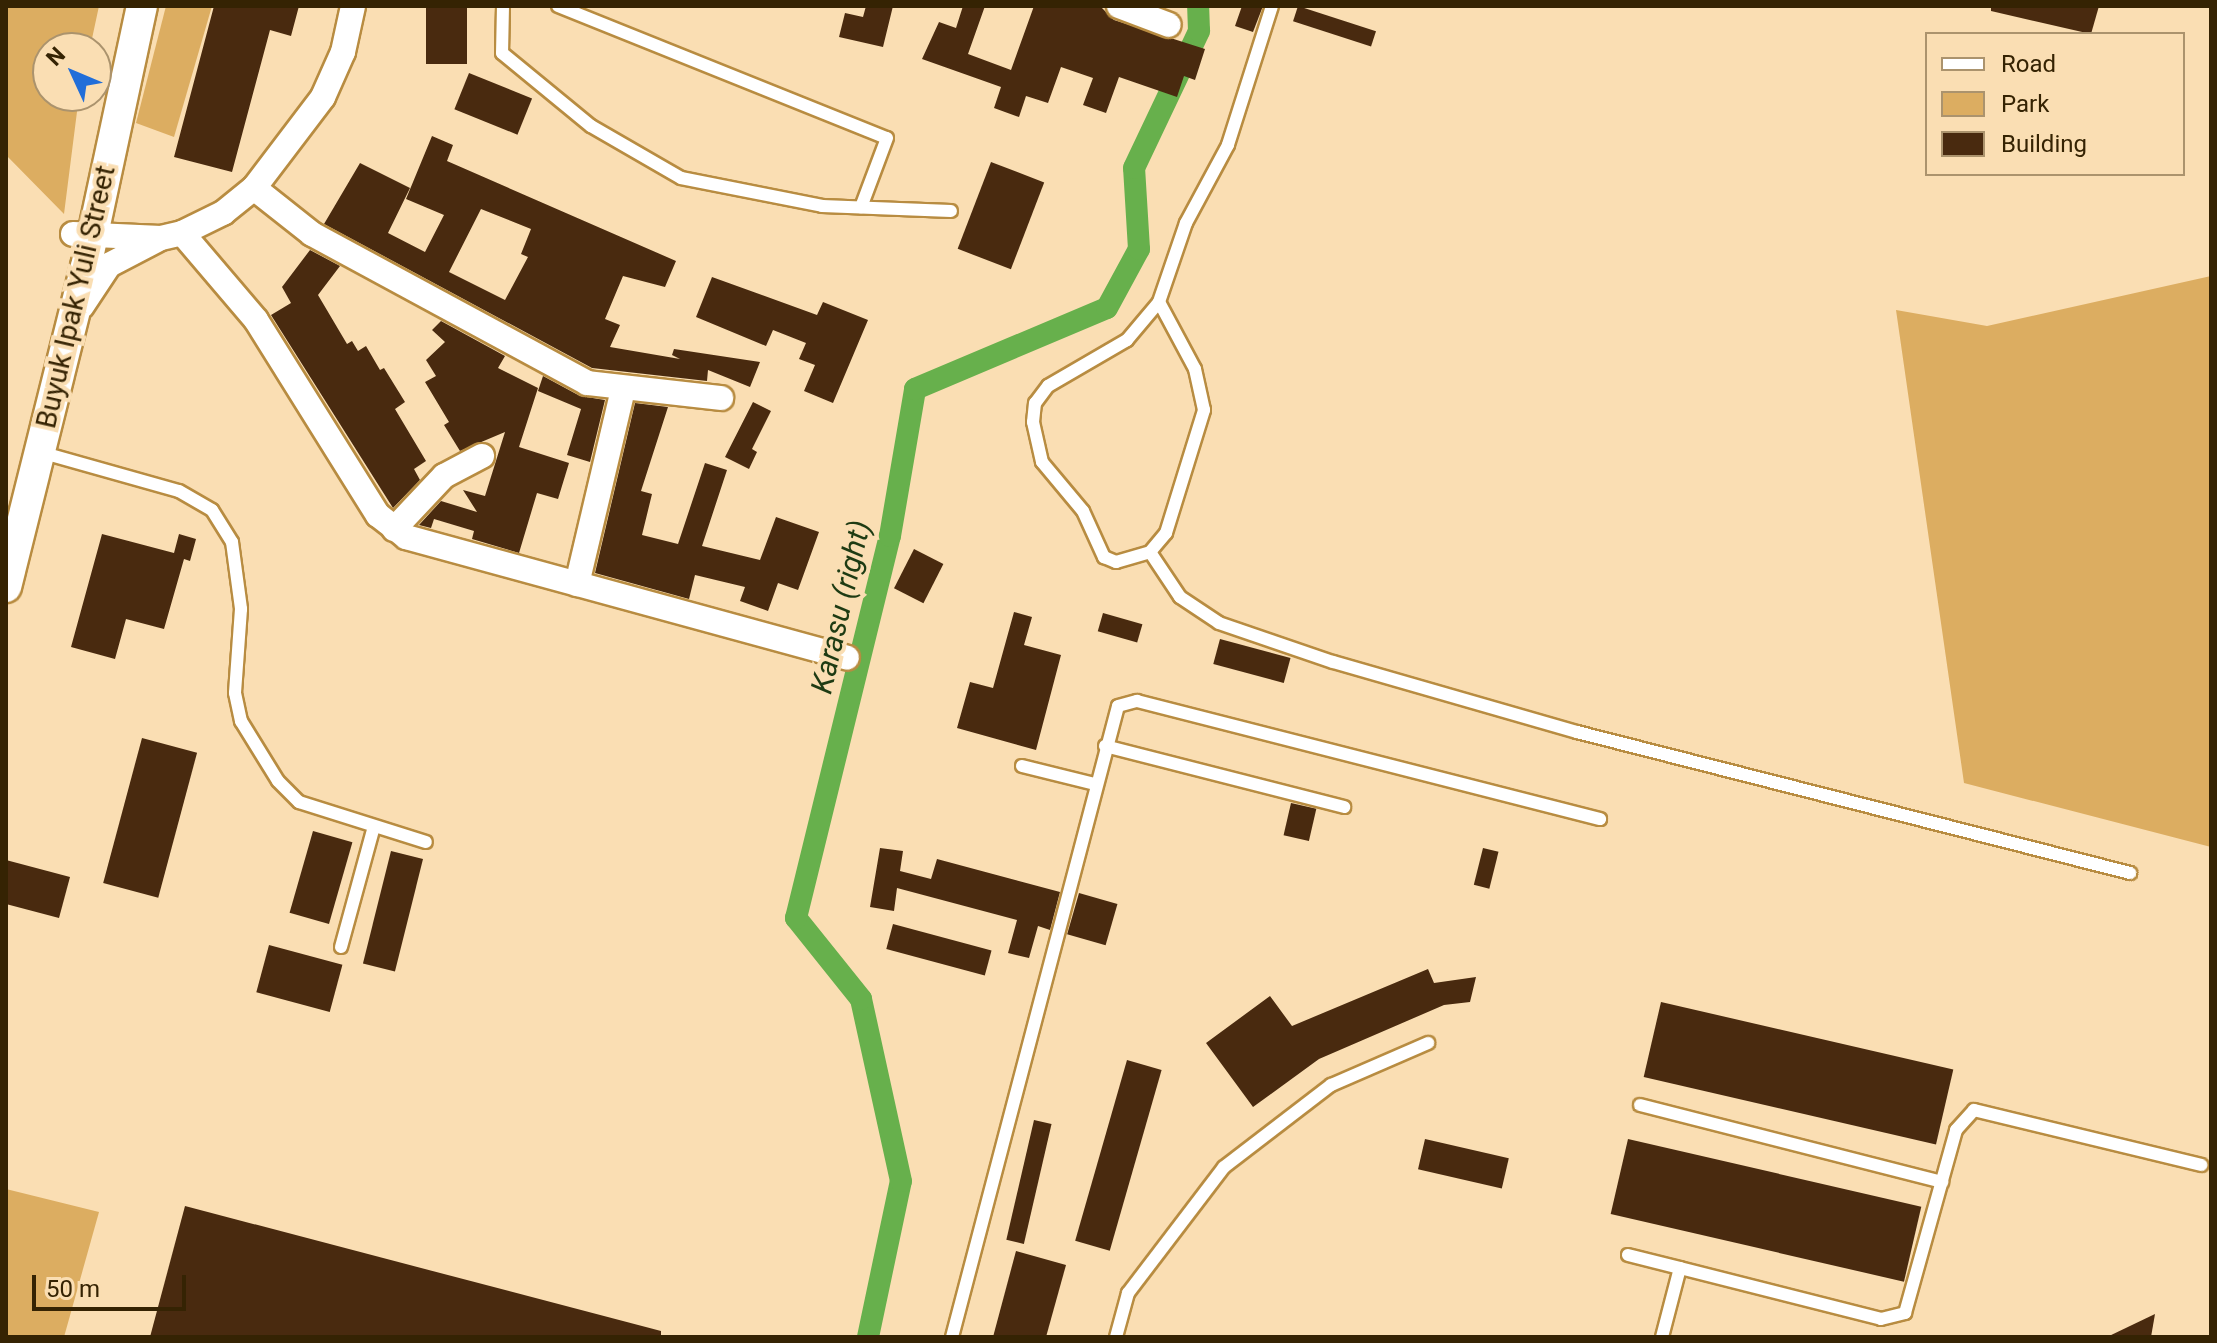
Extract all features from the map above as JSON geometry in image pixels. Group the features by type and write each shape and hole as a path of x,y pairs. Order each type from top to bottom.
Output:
{"street":[{"name":"Buyuk Ipak Yuli Street","path":"6,587 70,330 122,6"},
{"name":"Buyuk Ipak Yuli Street","path":"6,508 83,235 142,6"},
{"name":"Buyuk Ipak Yuli Street","path":"70,330 109,265 223,213 254,188 323,97 343,52 353,6"},
{"path":"1119,6 1169,25"},
{"path":"254,188 312,234 517,349 587,383 721,398"},
{"path":"83,235 172,236 256,320 378,515 394,529 577,584 847,658"},
{"path":"577,584 623,389"},
{"path":"394,529 444,476 482,456"}],"lane":[{"path":"503,6 502,53 591,126 681,178 822,206 951,211"},
{"path":"558,6 887,138 861,207"},
{"path":"1159,302 1195,369 1204,410 1166,533 1150,552 1116,562 1104,557 1083,511 1042,462 1033,422 1035,403 1048,386 1127,340 1159,302 1186,223 1228,145 1272,6"},
{"path":"40,452 179,491 212,510 232,542 241,609 235,693 241,721 288,794 315,808 426,842"},
{"path":"1150,552 1180,597 1219,623 1333,662 1577,732 2130,873"},
{"path":"952,1337 1118,706 1137,701 1600,819"},
{"path":"1105,746 1344,807"},
{"path":"1022,766 1095,784"},
{"path":"341,947 374,826"},
{"path":"1116,1337 1128,1293 1224,1167 1331,1085 1428,1043"},
{"path":"1640,1105 1942,1182"},
{"path":"1628,1255 1895,1319 1913,1297 1956,1130 1974,1110 2201,1165"},
{"path":"1662,1337 1680,1268"}],"green space":[{"path":"6,6 99,6 93,32 32,32 32,112 77,112 64,214 6,155"},
{"path":"166,6 212,6 174,137 136,123"},
{"path":"2211,276 2211,847 1964,783 1896,310 1987,326"},
{"path":"6,1189 99,1212 64,1337 6,1337"}],"building":[{"path":"214,6 299,6 291,36 270,30 232,172 174,157"},
{"path":"426,6 467,6 467,64 426,64"},
{"path":"866,6 893,6 883,47 839,37 845,13 863,17"},
{"path":"963,6 985,6 968,54 1011,70 1034,6 1100,6 1114,20 1205,49 1195,80 1184,76 1177,97 1119,77 1106,113 1083,105 1093,78 1061,67 1048,103 1026,96 1019,117 994,108 1001,87 922,59 939,22 956,28"},
{"path":"1242,6 1263,6 1253,32 1235,26"},
{"path":"1298,6 1376,31 1371,47 1293,21"},
{"path":"1991,6 2099,6 2092,32 1991,11"},
{"path":"469,73 532,98 517,135 454,109"},
{"path":"432,136 453,145 447,161 676,261 665,287 623,276 605,319 620,325 610,347 680,359 672,355 674,349 760,362 750,387 708,370 707,381 592,368 324,224 360,163 410,188 388,233 425,252 444,215 406,199","holes":["481,209 531,229 521,254 528,257 505,300 449,272"]},
{"path":"991,162 1044,182 1011,269 958,249"},
{"path":"310,250 340,266 318,295 347,344 352,341 358,351 366,346 380,370 384,368 405,402 395,409 426,461 414,469 420,480 393,508 271,315 291,303 282,287"},
{"path":"712,277 817,315 823,302 868,320 833,403 804,391 815,365 799,359 806,343 773,330 766,346 696,317"},
{"path":"441,321 505,356 498,368 538,388 519,447 569,463 558,499 537,493 519,553 472,539 474,531 434,519 431,528 419,525 441,501 477,512 463,490 485,496 505,432 460,451 444,425 449,422 425,382 436,376 426,360 445,342 432,330"},
{"path":"543,376 580,396 605,400 590,462 567,455 581,409 538,391"},
{"path":"753,402 771,411 752,449 757,452 749,469 725,457"},
{"path":"635,403 668,407 641,491 652,494 642,535 678,544 705,463 727,470 702,546 760,560 776,517 819,532 798,590 778,583 768,611 740,601 745,587 695,575 689,599 595,573"},
{"path":"102,534 174,553 179,534 196,539 190,561 184,559 164,629 126,619 115,659 71,647"},
{"path":"914,549 943,564 923,603 894,588"},
{"path":"1014,612 1032,617 1024,645 1061,655 1036,750 957,728 970,682 993,688"},
{"path":"1103,613 1142,624 1137,643 1098,631"},
{"path":"1220,639 1291,658 1284,683 1213,664"},
{"path":"142,738 197,753 158,898 103,883"},
{"path":"1291,803 1316,809 1309,841 1284,835"},
{"path":"313,831 352,842 329,924 290,913"},
{"path":"880,848 903,851 900,871 931,879 937,859 1060,892 1050,930 1038,926 1029,958 1008,953 1017,920 897,888 894,911 870,907"},
{"path":"1483,848 1499,852 1489,889 1474,885"},
{"path":"391,851 423,859 395,972 363,964"},
{"path":"6,860 70,877 59,918 6,904"},
{"path":"1079,893 1117,904 1106,945 1067,934"},
{"path":"893,924 992,950 985,976 886,949"},
{"path":"269,945 342,965 330,1012 256,992"},
{"path":"1428,969 1434,983 1476,977 1470,1002 1444,1005 1319,1059 1253,1107 1206,1043 1270,996 1292,1026"},
{"path":"1661,1002 1953,1069 1936,1145 1644,1077"},
{"path":"1127,1060 1162,1070 1110,1251 1075,1241"},
{"path":"1034,1120 1052,1124 1024,1244 1006,1240"},
{"path":"1425,1139 1509,1158 1502,1189 1418,1169"},
{"path":"1628,1139 1921,1207 1904,1282 1611,1214"},
{"path":"185,1206 661,1331 661,1337 150,1337"},
{"path":"1016,1251 1066,1265 1046,1337 993,1337"},
{"path":"2155,1314 2151,1337 2107,1337"}],"waterway":[{"name":"Karasu (right)","path":"868,1337 901,1181 861,999 796,918 890,536 915,389 1107,308 1139,249 1134,168 1199,31 1198,6"}]}
